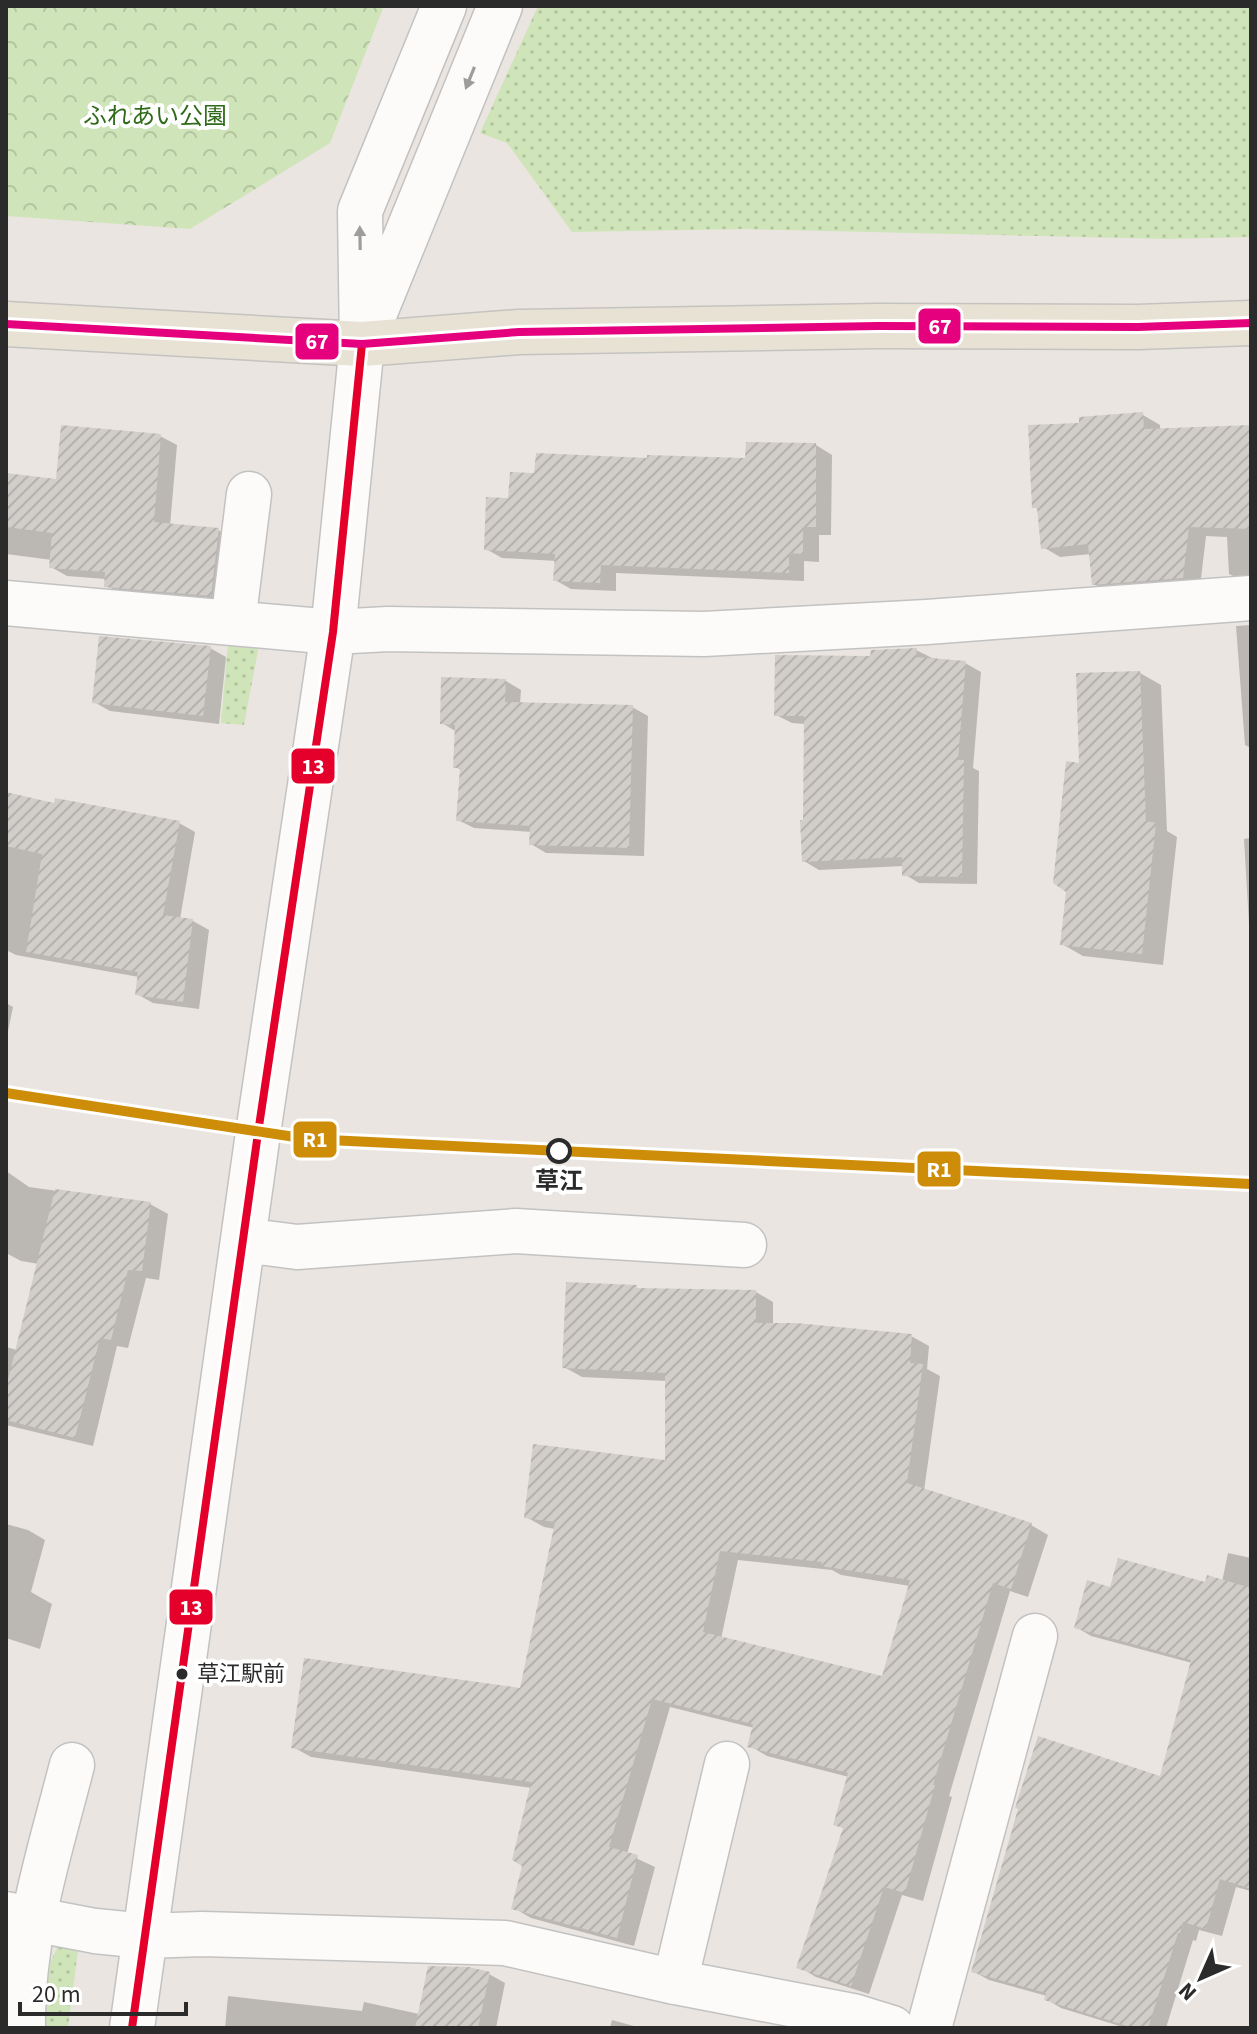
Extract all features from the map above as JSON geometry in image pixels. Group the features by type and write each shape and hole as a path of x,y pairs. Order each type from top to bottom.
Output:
{"main road":[{"path":"6,324 362,344 519,332 878,326 1138,327 1251,323"}],"street":[{"path":"132,2028 243,1240 333,632 362,344 360,211 444,6"},
{"path":"362,344 500,6"},
{"path":"233,623 249,494"},
{"path":"6,603 333,632 388,629 704,634 942,621 1251,598"},
{"path":"243,1240 297,1247 516,1231 744,1245"},
{"path":"929,2028 1035,1636"},
{"path":"675,1982 727,1764"},
{"path":"23,2028 19,1917 72,1765"},
{"path":"19,1917 95,1931 145,1936 202,1934 505,1943 675,1982 853,2016 892,2028"}],"green space":[{"name":"ふれあい公園","path":"6,6 384,6 330,143 190,229 6,216"},
{"path":"538,6 1251,6 1251,237 1167,239 744,229 572,232 507,143 480,133"},
{"path":"228,643 259,645 244,725 221,723"},
{"path":"59,1944 78,1950 68,2028 42,2028 50,1963"}],"building":[{"path":"1143,412 1144,429 1251,425 1251,529 1189,527 1183,578 1092,585 1088,544 1041,549 1037,508 1032,508 1028,425 1079,423 1079,417"},
{"path":"61,425 161,434 154,522 219,528 211,596 104,587 105,572 49,568 52,533 6,527 6,473 56,479"},
{"path":"746,442 816,443 816,527 803,527 803,554 789,553 789,573 601,565 600,583 553,581 555,554 484,550 486,497 508,498 510,472 534,473 536,453 745,458"},
{"path":"99,636 211,646 203,716 92,703"},
{"path":"917,648 916,657 966,661 958,760 964,760 962,877 902,876 902,857 802,862 800,820 803,820 804,716 774,716 775,655 870,656 871,650"},
{"path":"1140,671 1146,821 1156,823 1142,954 1060,945 1066,892 1053,883 1066,761 1079,763 1076,673"},
{"path":"441,677 506,679 505,702 633,705 629,848 529,845 530,826 456,821 460,768 453,768 455,725 440,724"},
{"path":"6,792 54,803 55,798 180,821 163,915 193,919 183,1002 135,995 138,972 26,952 42,854 6,846"},
{"path":"55,1189 151,1202 142,1271 128,1270 111,1340 100,1338 75,1438 6,1420 6,1388"},
{"path":"566,1282 637,1285 637,1288 756,1290 756,1323 796,1323 912,1334 910,1363 923,1364 907,1483 1032,1523 1011,1589 993,1583 933,1785 905,1893 884,1887 851,1986 796,1968 843,1828 833,1825 848,1773 747,1747 753,1724 652,1699 609,1847 638,1855 617,1938 511,1909 522,1866 512,1860 531,1782 291,1748 304,1658 520,1688 555,1522 524,1518 533,1444 665,1460 665,1373 562,1368","holes":["720,1551 822,1562 821,1566 910,1580 882,1676 703,1632"]},
{"path":"1118,1558 1205,1582 1207,1575 1251,1588 1251,1889 1220,1879 1206,1929 1183,1922 1148,2028 1133,2028 1044,2000 1046,1993 971,1972 1018,1809 1015,1808 1038,1736 1160,1776 1191,1660 1074,1628 1087,1580 1110,1587"},
{"path":"428,1966 469,1967 490,1972 478,2028 415,2028"}],"transit line":[{"name":"67","path":"6,324 362,344 519,332 878,326 1138,327 1251,323"},
{"name":"13","path":"132,2028 258,1133 333,632 362,344"},
{"name":"R1","path":"6,1093 308,1139 1251,1184"}],"place":[{"name":"草江","path":"559,1151"},
{"name":"草江駅前","path":"182,1674"}]}
